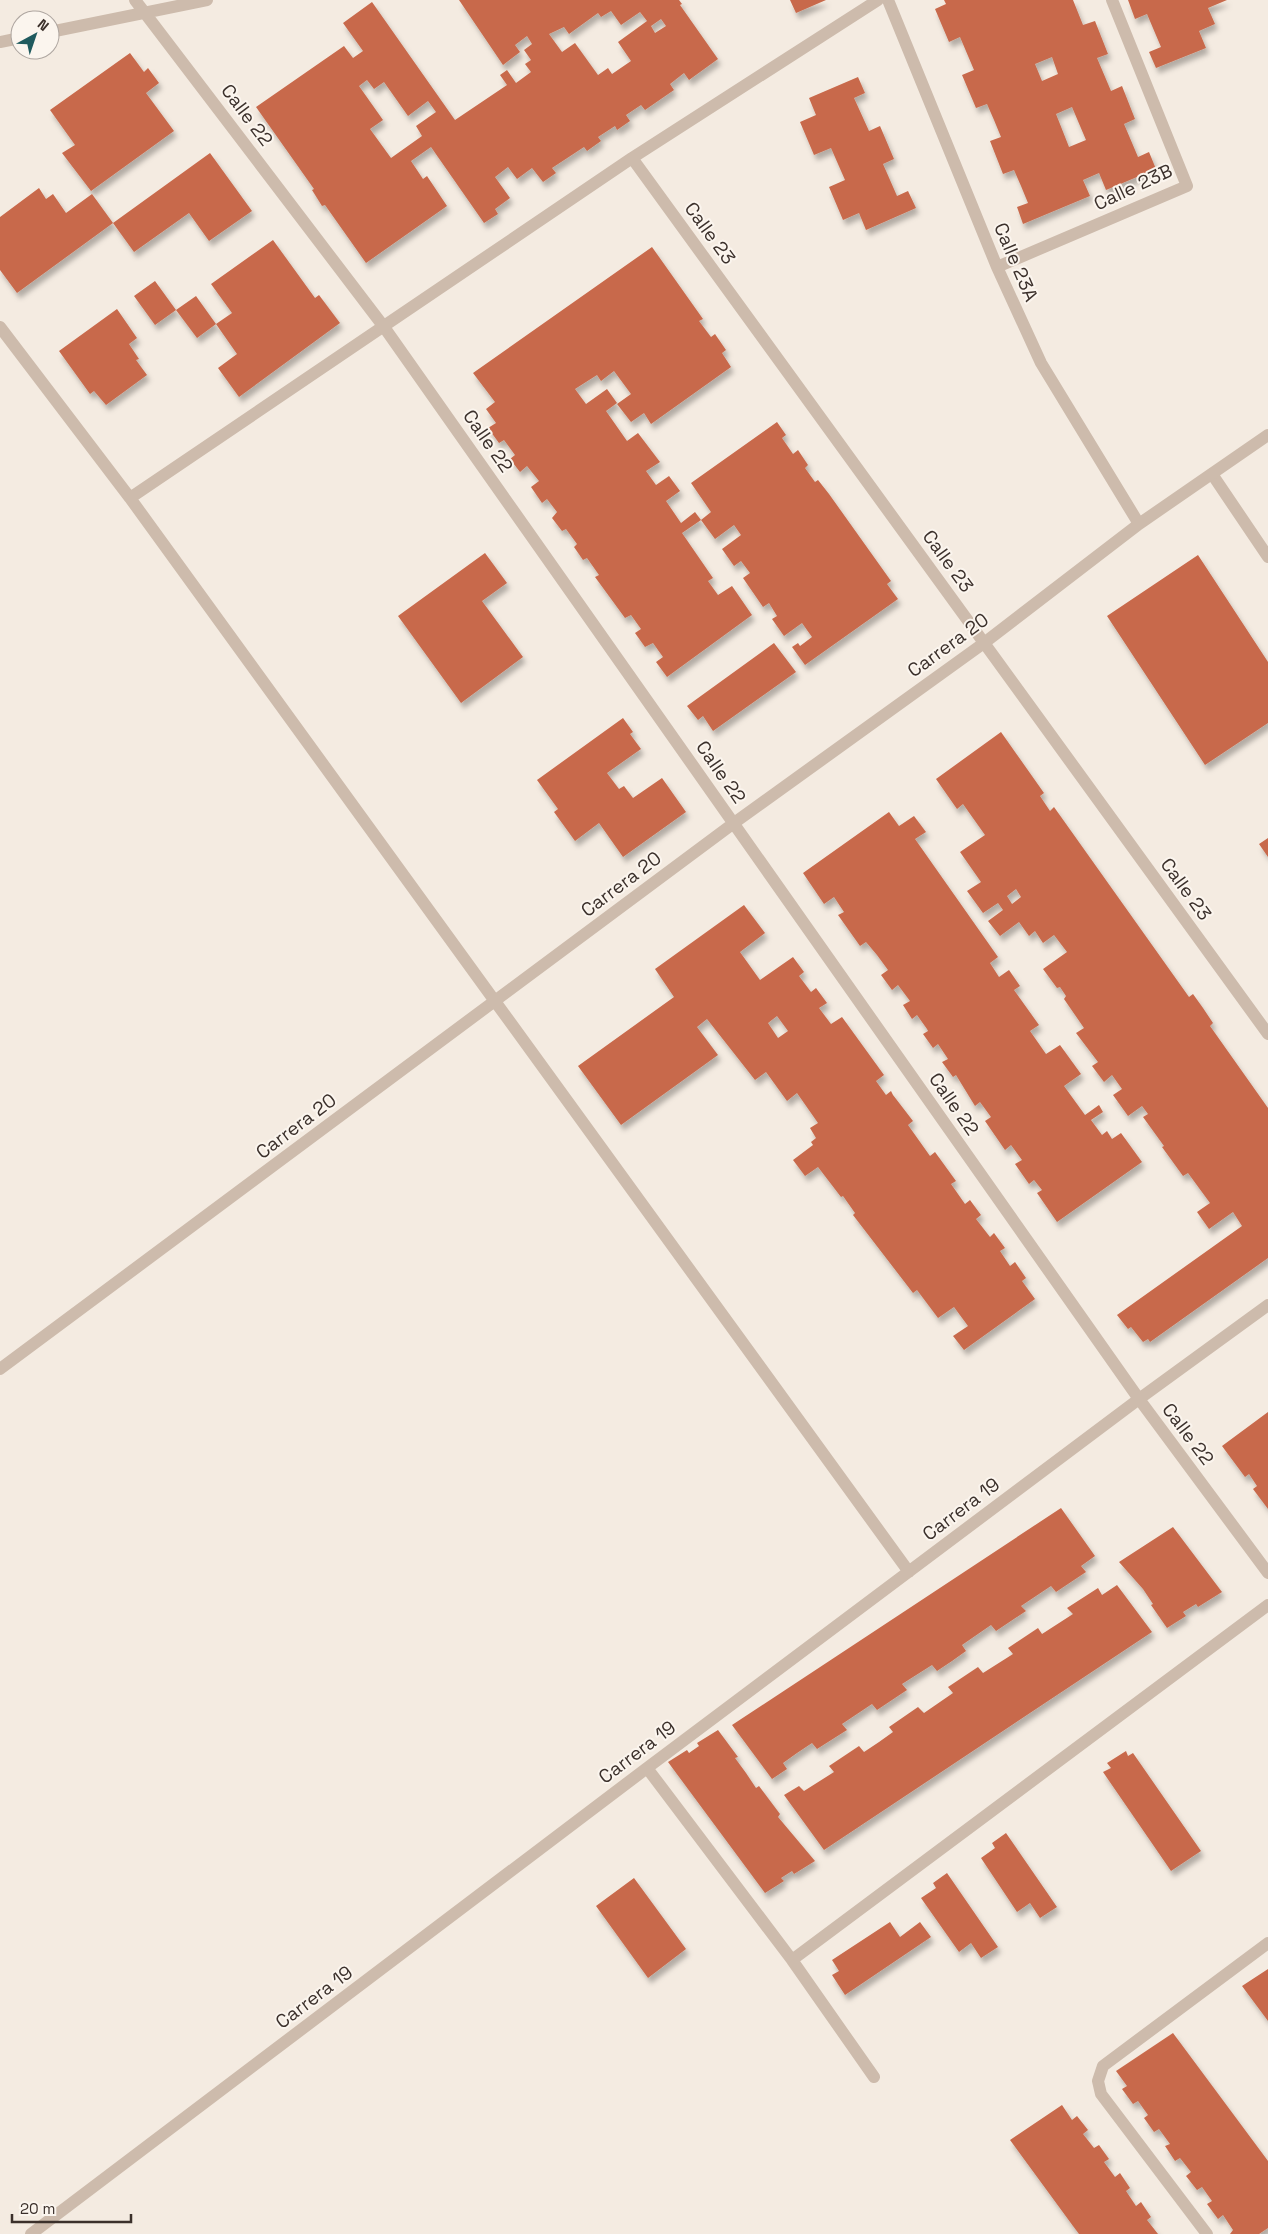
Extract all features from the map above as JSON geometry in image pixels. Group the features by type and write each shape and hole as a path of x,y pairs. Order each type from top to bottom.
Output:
{"street":[{"name":"Calle 22","path":"135,0 384,327 1139,1398 1268,1573"},
{"path":"60,30 207,0"},
{"path":"130,498 632,158 878,0"},
{"name":"Calle 23A","path":"888,0 997,267 1041,363 1139,524"},
{"name":"Calle 23B","path":"997,267 1187,186 1112,0"},
{"name":"Calle 23","path":"632,158 1268,1034"},
{"path":"0,327 130,498 496,1000 909,1572"},
{"name":"Carrera 20","path":"0,1369 734,824 984,643 1139,524 1268,435"},
{"path":"1212,474 1268,557"},
{"name":"Carrera 19","path":"31,2234 646,1768 1139,1398 1268,1305"},
{"path":"792,1960 1268,1605"},
{"path":"646,1768 792,1960 874,2077"},
{"path":"1207,2234 1101,2094 1098,2080 1103,2066 1268,1943"}],"building":[{"path":"459,0 679,0 682,4 680,5 718,59 689,80 684,73 670,84 674,90 645,110 641,105 626,115 630,121 617,130 615,126 598,137 601,141 587,151 584,147 552,168 556,173 543,182 532,168 517,179 508,167 495,177 510,198 495,209 498,214 484,223 431,147 411,161 423,179 427,176 447,206 366,263 325,205 322,206 312,190 314,189 256,107 344,46 353,58 363,51 343,23 372,2 455,120 507,85 500,75 507,70 516,83 531,72 525,64 531,60 524,50 532,44 527,36 515,45 520,52 503,65","holes":["611,11 621,25 640,12 647,21 618,42 631,61 612,74 608,68 598,75 575,43 562,52 549,34 564,27 569,34 598,13 601,17","661,19 666,26 655,33 651,26","367,80 374,89 384,82 408,116 428,101 436,112 416,126 422,136 391,158 370,129 383,120 359,86"]},
{"path":"790,0 826,0 796,13"},
{"path":"944,0 1073,0 1083,25 1095,21 1108,54 1097,58 1111,91 1122,86 1135,119 1124,124 1138,157 1149,152 1156,169 1106,190 1099,173 1083,180 1090,196 1023,224 1017,207 1028,203 1014,170 1003,174 990,141 1001,137 987,104 976,108 962,75 974,70 960,37 949,42 935,9 946,4","holes":["1052,57 1058,74 1042,81 1035,64","1072,107 1086,140 1069,147 1056,114"]},
{"path":"1128,0 1227,0 1208,8 1215,24 1199,31 1206,48 1156,68 1149,52 1161,47 1147,14 1135,19"},
{"path":"130,53 144,72 148,68 159,83 146,93 174,131 91,191 62,153 75,145 50,110"},
{"path":"858,77 865,93 854,98 869,131 880,126 894,159 883,164 897,196 908,191 916,208 866,230 859,213 843,220 829,187 845,180 831,148 814,155 800,122 816,115 809,98"},
{"path":"210,153 252,211 209,241 189,213 134,252 113,223"},
{"path":"39,188 46,199 53,194 66,213 92,194 113,223 17,293 0,270 0,217"},
{"path":"273,240 315,298 319,295 340,323 239,397 218,368 237,354 216,324 232,313 211,284"},
{"path":"652,247 703,319 699,321 711,337 715,334 726,350 722,353 731,367 651,424 644,413 631,422 617,404 631,394 614,371 601,381 597,375 575,389 586,404 607,389 617,403 606,411 627,441 638,433 660,462 646,471 656,485 669,476 680,491 666,501 681,523 695,512 701,520 682,533 713,578 708,581 718,595 732,586 752,615 667,677 656,662 663,657 653,643 645,647 635,633 641,629 631,615 625,618 595,577 599,575 587,558 583,560 574,547 577,544 566,529 562,531 552,518 557,512 547,499 542,503 531,487 539,481 527,466 520,472 510,459 515,455 504,440 499,443 488,428 496,423 486,409 495,402 473,373"},
{"path":"155,281 176,310 155,325 134,296"},
{"path":"196,296 216,324 197,338 176,310"},
{"path":"117,309 137,338 129,344 139,359 136,360 147,375 106,405 94,391 90,394 59,351"},
{"path":"777,422 786,435 782,438 793,454 798,450 808,465 805,468 815,482 818,480 829,494 891,581 887,584 898,599 805,665 792,647 798,643 800,646 812,637 802,623 784,636 772,619 777,616 769,603 763,607 743,578 750,573 741,561 734,566 722,549 741,535 734,525 715,539 701,520 711,512 691,483"},
{"path":"485,553 507,583 482,601 523,657 461,703 398,616"},
{"path":"1198,555 1268,662 1268,723 1205,765 1107,616"},
{"path":"774,643 796,672 713,731 703,716 698,720 687,706"},
{"path":"623,718 633,732 630,734 641,749 607,773 619,789 624,786 633,798 662,778 686,812 623,857 599,823 575,841 554,812 558,809 537,780"},
{"path":"1001,732 1044,793 1040,796 1050,811 1054,807 1189,997 1193,994 1213,1023 1210,1026 1268,1108 1268,1258 1150,1342 1148,1339 1143,1342 1131,1327 1128,1329 1117,1315 1242,1226 1233,1212 1209,1229 1197,1212 1210,1203 1188,1173 1183,1176 1162,1147 1164,1146 1143,1117 1148,1114 1142,1106 1128,1116 1113,1095 1122,1089 1112,1075 1104,1082 1092,1066 1098,1062 1076,1033 1084,1028 1064,999 1066,996 1060,987 1057,988 1043,969 1067,952 1054,935 1043,943 1035,931 1029,936 1019,922 1000,936 988,921 1003,910 998,903 983,913 967,891 981,882 960,852 985,835 963,804 957,809 936,779","holes":["1016,889 1021,897 1012,904 1007,896"]},
{"path":"889,812 899,826 914,816 926,832 915,839 998,957 990,963 999,977 1009,970 1020,986 1014,990 1039,1025 1030,1031 1046,1054 1060,1045 1081,1074 1064,1086 1085,1115 1099,1105 1103,1112 1091,1120 1102,1135 1107,1131 1112,1139 1121,1133 1142,1162 1057,1222 1037,1193 1042,1190 1034,1180 1029,1184 1015,1164 1022,1160 1011,1145 1005,1150 985,1121 991,1117 980,1102 975,1106 956,1075 953,1077 942,1062 948,1059 938,1044 933,1048 923,1034 928,1031 917,1015 912,1019 903,1005 910,1001 898,985 892,990 881,975 888,970 866,942 860,946 838,915 844,912 834,897 824,904 803,873"},
{"path":"1268,838 1268,857 1259,844"},
{"path":"744,905 765,933 740,952 760,980 793,957 804,972 799,976 811,992 816,988 827,1003 819,1008 831,1024 842,1017 884,1075 876,1081 886,1095 891,1091 913,1121 908,1125 930,1156 935,1152 956,1181 951,1184 965,1204 970,1200 981,1215 976,1219 990,1237 994,1233 1005,1248 1000,1251 1010,1266 1015,1262 1026,1278 1022,1281 1035,1299 964,1350 953,1336 968,1326 954,1307 938,1318 917,1290 913,1293 853,1215 855,1213 843,1196 841,1197 818,1167 805,1176 793,1160 813,1145 811,1142 816,1138 810,1128 818,1123 797,1093 787,1101 766,1072 755,1080 707,1019 697,1027 718,1055 621,1125 578,1066 674,997 655,969","holes":["777,1016 788,1031 778,1038 768,1023"]},
{"path":"1268,1412 1268,1509 1253,1489 1257,1486 1249,1474 1245,1477 1222,1446"},
{"path":"1061,1508 1095,1556 1081,1566 1086,1572 1056,1592 1051,1586 1021,1606 1026,1611 996,1631 991,1625 962,1645 966,1651 952,1661 937,1671 932,1665 902,1684 907,1690 877,1710 872,1704 842,1724 847,1730 817,1749 812,1743 783,1763 787,1769 772,1779 732,1725"},
{"path":"1173,1527 1222,1592 1198,1607 1196,1604 1183,1612 1186,1616 1167,1628 1151,1605 1153,1604 1143,1589 1119,1562"},
{"path":"1117,1585 1152,1632 824,1850 784,1795 799,1786 804,1791 834,1772 829,1766 859,1746 864,1752 893,1732 889,1727 918,1707 924,1713 953,1693 948,1687 978,1667 983,1673 1013,1654 1008,1648 1038,1628 1042,1634 1073,1614 1067,1608 1098,1588 1102,1595"},
{"path":"718,1730 738,1757 735,1758 756,1788 759,1786 780,1814 778,1817 815,1861 794,1874 792,1871 781,1878 784,1881 765,1893 668,1762 687,1750 689,1753 699,1746 697,1743"},
{"path":"1126,1751 1128,1756 1133,1753 1201,1851 1171,1871 1103,1772 1111,1768 1107,1763"},
{"path":"1006,1833 1057,1907 1040,1918 1030,1903 1017,1912 981,1858 995,1848 992,1843"},
{"path":"947,1873 998,1947 981,1958 971,1943 959,1952 921,1898 936,1888 933,1883"},
{"path":"634,1878 686,1949 648,1978 596,1906"},
{"path":"890,1922 900,1937 920,1922 931,1937 845,1995 832,1975 839,1971 832,1960"},
{"path":"1268,1969 1268,2021 1242,1986"},
{"path":"1173,2033 1268,2161 1268,2228 1259,2234 1230,2234 1233,2230 1223,2215 1218,2219 1207,2204 1212,2201 1202,2187 1197,2190 1186,2176 1191,2172 1180,2158 1175,2161 1165,2146 1170,2144 1159,2129 1154,2132 1144,2118 1148,2115 1138,2101 1133,2104 1122,2089 1127,2086 1116,2071"},
{"path":"1062,2105 1072,2120 1077,2116 1088,2130 1083,2134 1094,2148 1099,2145 1109,2159 1104,2162 1115,2177 1120,2173 1130,2188 1126,2191 1136,2206 1141,2202 1151,2217 1147,2220 1158,2234 1079,2234 1073,2226 1010,2140"}]}
